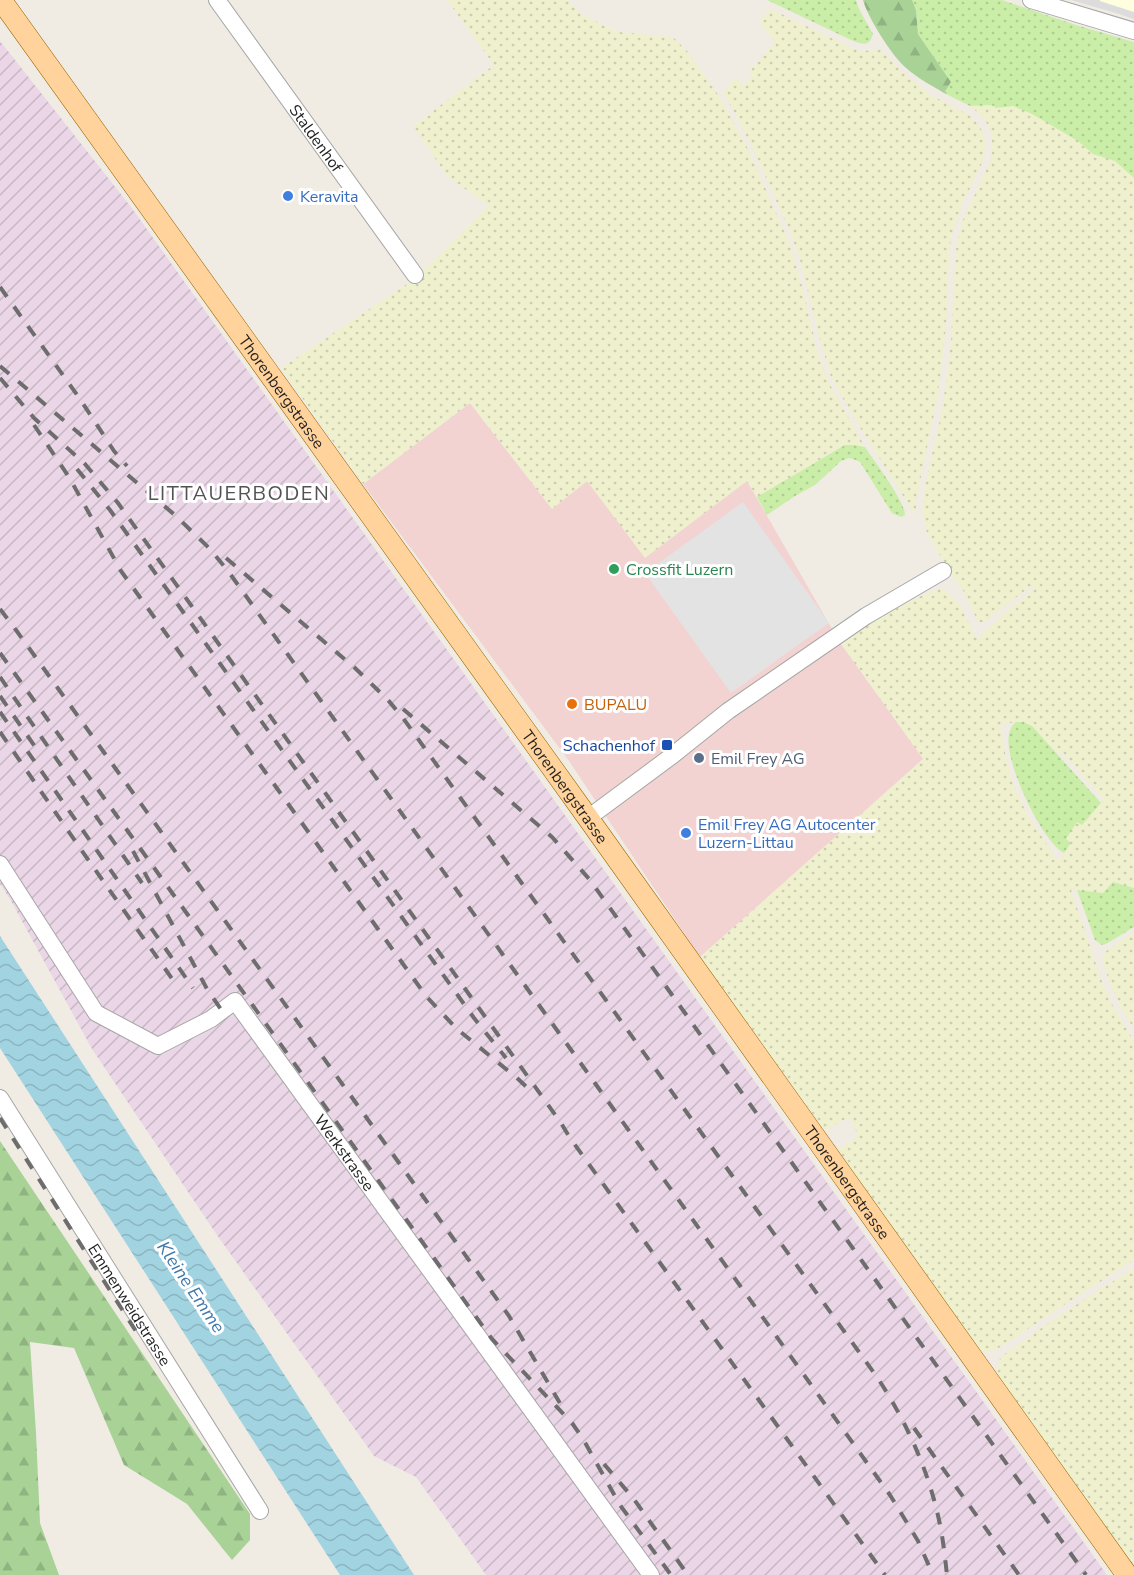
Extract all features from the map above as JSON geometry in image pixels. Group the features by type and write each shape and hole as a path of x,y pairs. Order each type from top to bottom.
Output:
{"main road":[{"name":"Thorenbergstrasse","path":"1,0 1127,1575"}],"street":[{"name":"Staldenhof","path":"217,0 415,275"},
{"path":"1031,0 1134,31"},
{"path":"588,818 746,699 866,616 943,571"},
{"name":"Werkstrasse","path":"0,864 96,1013 158,1046 211,1019 235,1001 651,1575"},
{"name":"Emmenweidstrasse","path":"0,1098 260,1511"}],"shaded area":[{"path":"447,0 568,0 581,14 618,32 673,37 688,52 719,96 747,147 790,244 817,350 829,383 865,447 844,445 757,497 747,481 645,558 587,481 552,509 470,403 363,484 281,368 413,280 489,206 447,176 413,126 494,65"},
{"path":"1071,0 1134,0 1134,19 1119,14"},
{"path":"1134,0 1134,12 1100,1"},
{"path":"771,9 854,49 884,52 907,76 931,95 969,115 983,132 986,142 983,161 962,205 951,238 943,355 937,400 916,500 916,513 852,415 831,377 791,234 758,160 723,93 735,78 743,85 753,76 749,72 775,42 761,26 761,18"},
{"path":"0,41 131,207 1107,1575 486,1575 416,1477 374,1456 217,1235 92,1049 0,884"},
{"path":"993,105 997,108 1013,105 1078,141 1093,154 1115,161 1134,178 1134,888 1113,882 1103,893 1071,890 1101,979 1112,1004 1134,1041 1134,1260 1004,1345 988,1352 981,1351 838,1150 856,1138 857,1133 849,1117 825,1131 700,957 923,759 839,641 865,624 938,589 948,592 960,605 977,639 1034,590 1031,586 984,622 978,622 964,592 927,533 922,509 946,384 958,237 962,222 990,161 992,150 992,134 989,127 983,117 970,106","holes":["1016,722 1032,726 1059,755 1062,752 1104,799 1082,825 1077,821 1066,839 1071,844 1058,861 1026,812 1015,788 1007,763 1000,725"]},
{"path":"470,403 552,509 587,481 747,481 839,641 924,759 700,957 569,761 363,484"},
{"path":"743,502 829,623 731,693 645,573"},
{"path":"1134,932 1134,1029 1110,984 1102,959 1105,952"},
{"path":"1134,1268 1134,1566 998,1375 998,1368 1000,1358 1006,1353"}],"green space":[{"path":"767,0 856,0 873,34 867,43 859,43"},
{"path":"863,0 912,0 916,10 918,34 951,82 944,93 914,75 900,62 875,25"},
{"path":"912,0 1002,0 1134,42 1134,178 1115,161 1093,154 1078,141 1032,114 1013,106 996,108 993,105 970,106 944,93 951,82 918,34 916,10"},
{"path":"845,445 865,447 895,491 905,515 901,517 892,513 860,462 849,458 841,461 815,485 767,515 757,497"},
{"path":"1016,722 1032,726 1101,803 1082,825 1077,822 1066,839 1071,843 1064,853 1045,833 1035,817 1018,779 1009,746 1010,730"},
{"path":"1113,882 1134,888 1134,927 1102,945 1095,940 1077,890 1103,893"},
{"path":"0,1141 250,1514 250,1540 232,1560 187,1504 124,1465 74,1348 30,1342 40,1523 59,1575 0,1575"}],"water":[{"name":"Kleine Emme","path":"0,936 414,1575 340,1575 0,1048"}],"railway":[{"path":"0,287 114,451 127,466"},
{"path":"0,366 176,516 209,548 228,571 890,1495 918,1541 933,1575"},
{"path":"0,378 34,418 85,464 118,503 570,1138 885,1575"},
{"path":"34,425 69,477 121,571 426,996 457,1029 532,1092"},
{"path":"77,469 110,510 474,1018 506,1058"},
{"path":"226,558 355,668 403,718 877,1377 915,1446 929,1482 940,1527 947,1575"},
{"path":"0,609 509,1316 561,1405"},
{"path":"0,653 492,1339 572,1423 620,1505 671,1575"},
{"path":"0,677 142,883"},
{"path":"0,696 38,751"},
{"path":"403,709 552,837 590,880 1086,1575"},
{"path":"0,712 193,988"},
{"path":"0,732 173,980"},
{"path":"133,851 207,989 227,1018"},
{"path":"0,1118 139,1336"},
{"path":"914,1428 1019,1575"},
{"path":"604,1464 633,1498 688,1575"}],"place":[{"name":"Keravita","path":"288,196"},
{"name":"Crossfit Luzern","path":"614,569"},
{"name":"BUPALU","path":"572,704"},
{"name":"Schachenhof","path":"667,745"},
{"name":"Emil Frey AG","path":"699,758"},
{"name":"Emil Frey AG Autocenter Luzern-Littau","path":"686,833"}],"district":[{"name":"LITTAUERBODEN","path":"239,493"}]}
